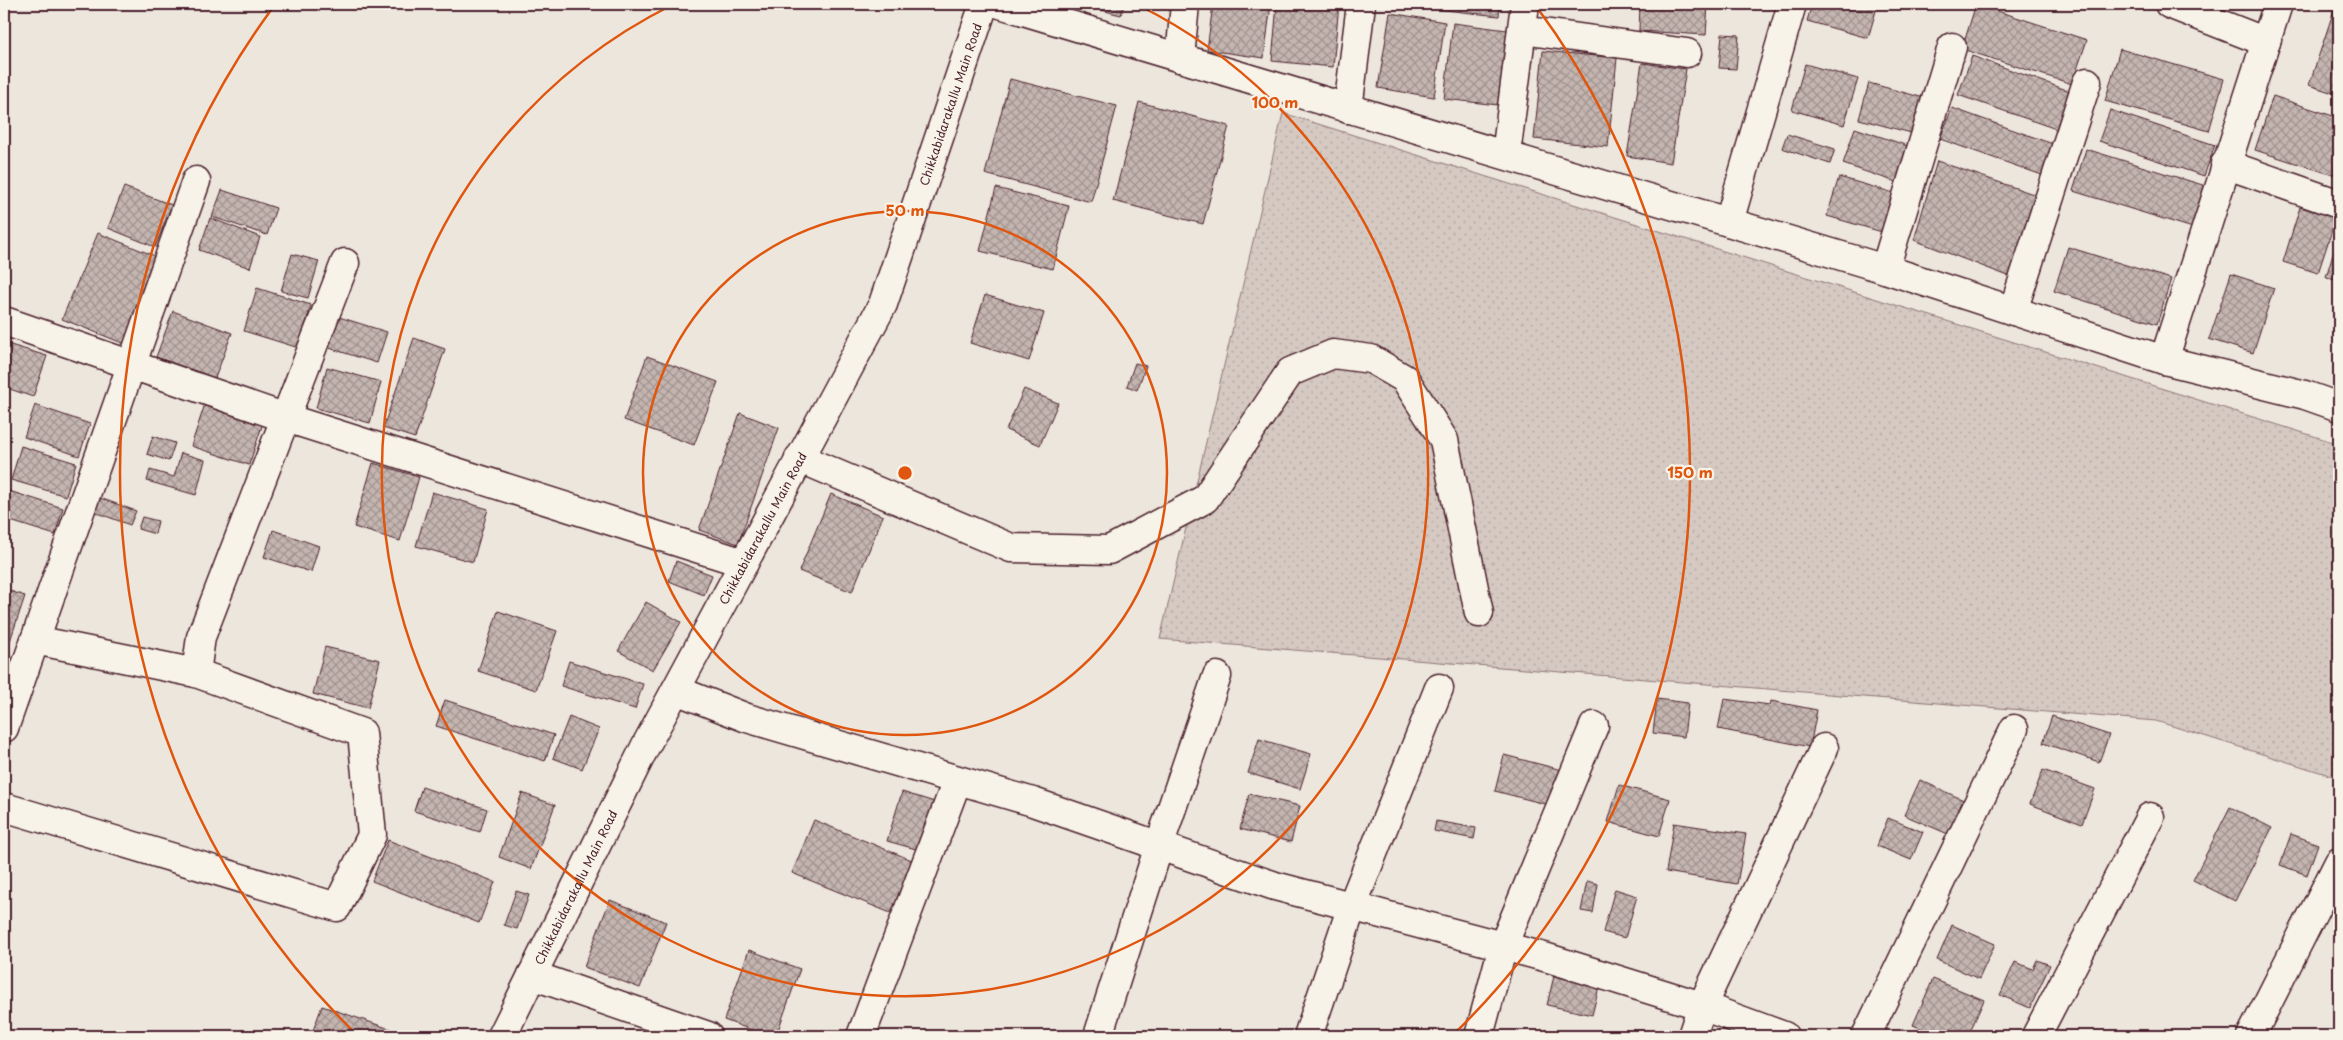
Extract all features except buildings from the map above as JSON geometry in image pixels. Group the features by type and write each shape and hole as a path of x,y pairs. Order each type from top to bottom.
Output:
{"street":[{"name":"Chikkabidarakallu Main Road","path":"502,1036 644,747 883,304 984,4"},
{"path":"1000,4 1885,269 2164,360 2304,395 2339,407"},
{"path":"1180,58 1185,4"},
{"path":"1348,109 1360,4"},
{"path":"1729,222 1792,4"},
{"path":"2169,4 2266,42"},
{"path":"2164,360 2182,308 2225,164 2278,4"},
{"path":"1506,155 1524,17 1687,53"},
{"path":"1885,269 1952,47"},
{"path":"2013,311 2087,82"},
{"path":"2225,164 2339,204"},
{"path":"4,728 196,181"},
{"path":"196,673 201,637 345,263"},
{"path":"4,321 131,363 286,418 744,563"},
{"path":"799,458 1011,548 1108,550 1204,499 1290,372 1333,354 1371,359 1405,379 1444,440 1479,613"},
{"path":"4,807 338,907 372,835 362,733 196,673 34,640"},
{"path":"1098,1036 1159,846 1217,676"},
{"path":"1308,1036 1352,906 1439,688"},
{"path":"676,690 756,721 1033,802 1275,886 1503,946 1702,1006 1784,1036"},
{"path":"1479,1036 1503,946 1594,726"},
{"path":"1866,1036 2014,729"},
{"path":"1692,1036 1702,1006 1824,748"},
{"path":"861,1036 957,781"},
{"path":"2036,1036 2150,817"},
{"path":"2251,1036 2339,862"},
{"path":"532,975 708,1036"}],"shaded area":[{"path":"1283,113 2339,444 2339,778 2156,721 1160,639"}]}
